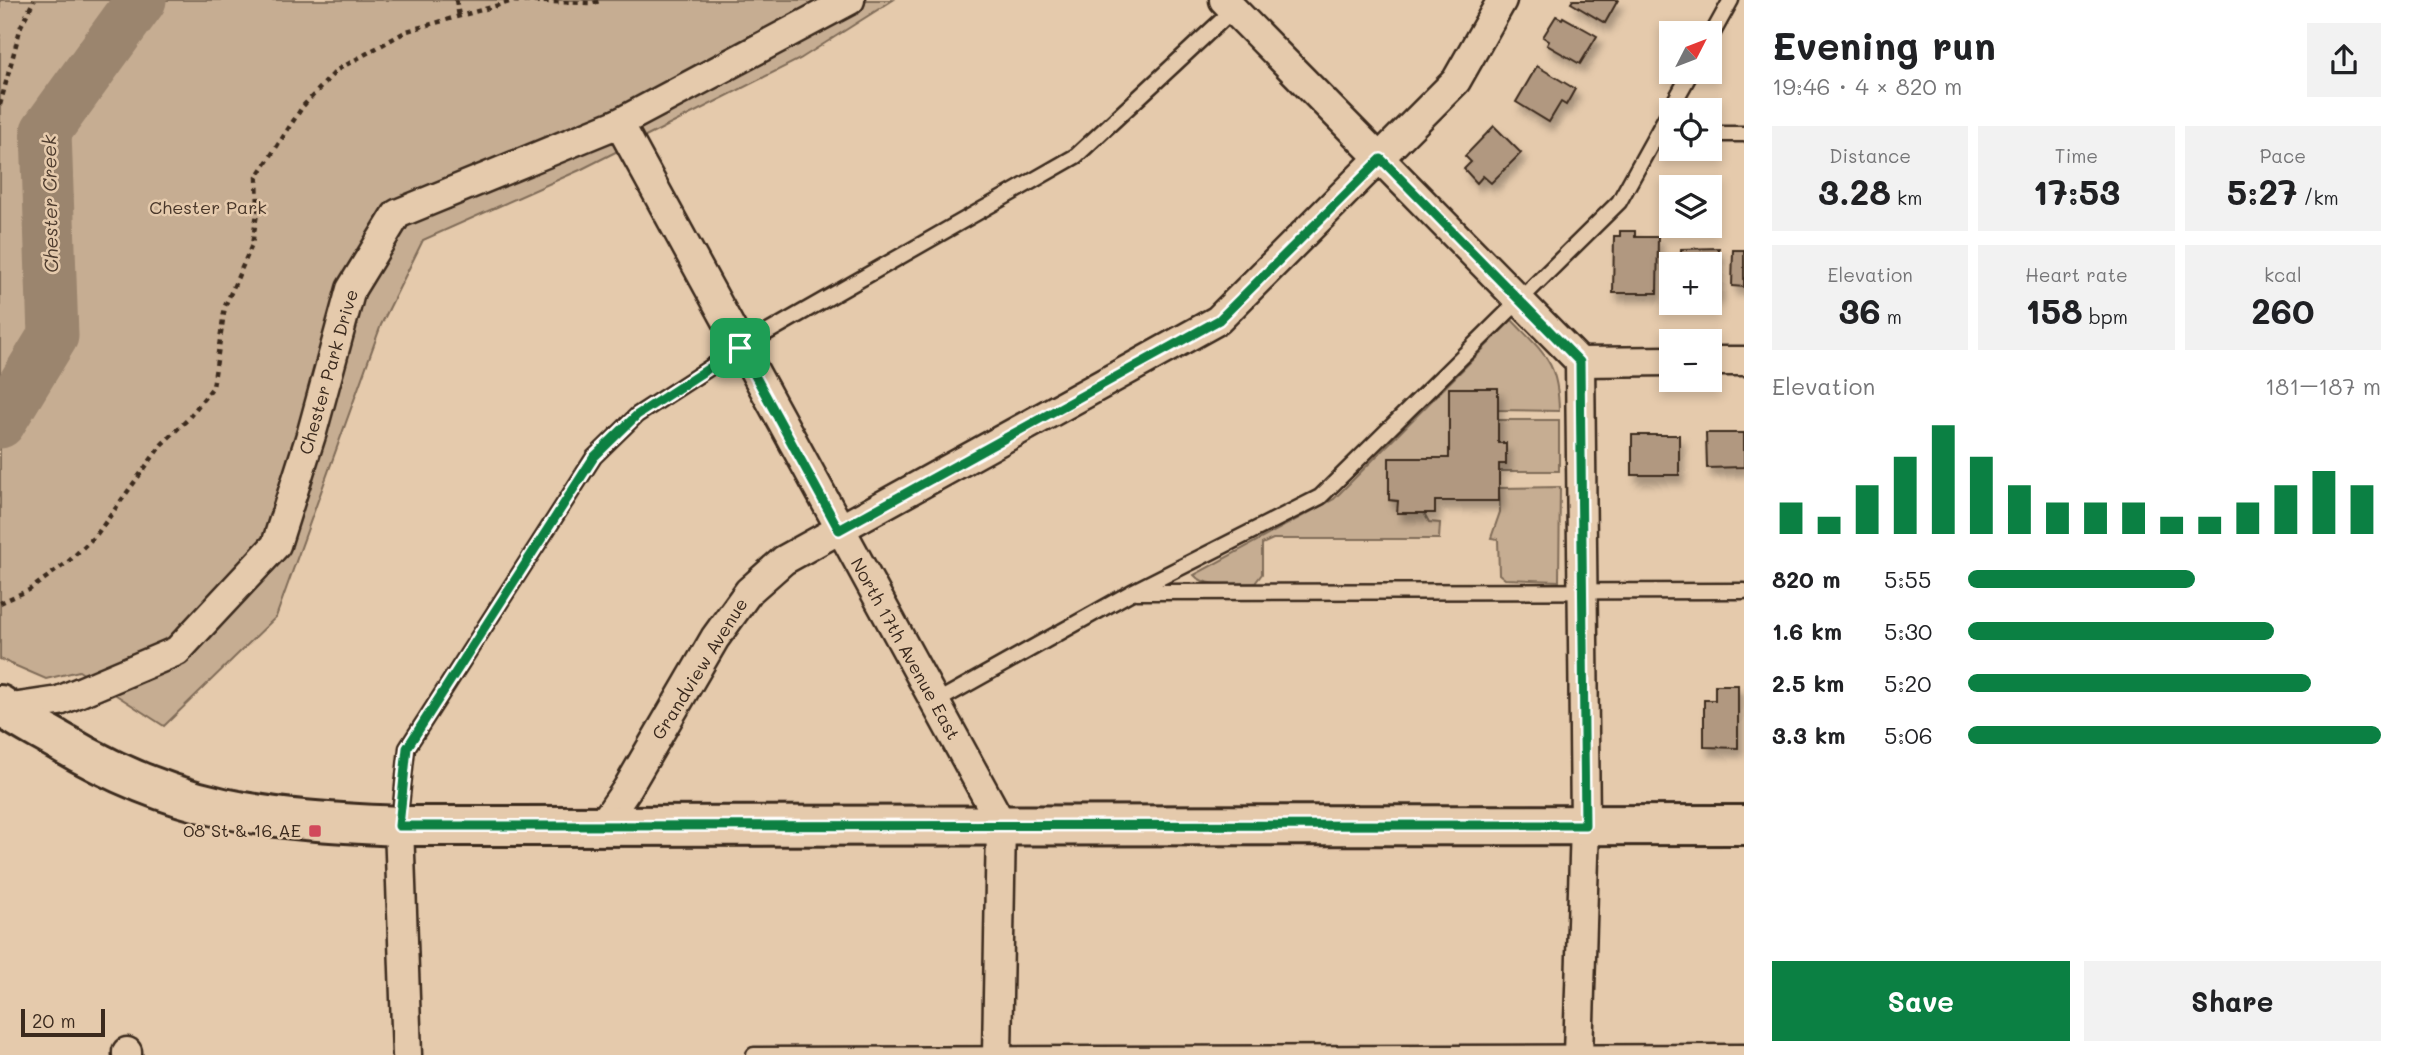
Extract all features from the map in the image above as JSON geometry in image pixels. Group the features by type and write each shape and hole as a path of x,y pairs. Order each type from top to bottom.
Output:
{"street":[{"name":"Chester Park Drive","path":"2,709 59,701 177,650 276,545 313,432 351,289 397,214 619,123 850,0"},
{"name":"Grandview Avenue","path":"603,824 627,789 715,638 749,591 784,560 1219,320 1456,81 1502,0"},
{"path":"1234,3 1381,159 1580,362 1585,825 1578,1053"},
{"name":"North 17th Avenue East","path":"619,123 1001,823"},
{"path":"1580,362 1659,361"},
{"path":"1722,361 1744,361"},
{"path":"2,709 100,765 152,789 209,807 304,821 399,826 1001,823 1744,825"},
{"path":"996,1054 1001,823"},
{"path":"399,826 407,1055"}],"lane":[{"path":"1719,21 1731,0"},
{"path":"399,826 407,748 594,457 637,415 740,348 1076,156 1234,3"},
{"path":"1722,134 1744,134"},
{"path":"934,703 1132,592 1320,497 1619,202 1659,142"},
{"path":"1132,592 1744,591"},
{"path":"754,1055 1744,1052"}],"path":[{"path":"0,105 21,26 34,0"},
{"path":"456,0 459,16"},
{"path":"0,603 29,590 68,562 97,534 162,444 187,420 213,387 225,306 252,245 258,207 257,177 303,106 337,70 376,45 407,31 513,1 593,3 603,0"}],"green space":[{"name":"Chester Park","path":"0,0 893,0 800,59 580,170 423,240 381,325 276,617 164,726 79,671 46,679 0,659"},
{"path":"1512,320 1548,360 1556,381 1559,411 1498,410 1498,388 1450,388 1449,458 1389,458 1389,500 1398,501 1398,513 1424,513 1429,522 1440,523 1439,539 1273,539 1262,544 1262,574 1255,583 1214,584 1194,575 1334,499"},
{"path":"1498,420 1559,420 1559,471 1499,471 1499,464 1506,464 1506,443 1498,443"},
{"path":"1560,487 1559,581 1505,579 1499,574 1498,539 1491,538 1500,512 1499,488"}],"building":[{"path":"1573,0 1618,0 1605,23 1571,3"},
{"path":"1556,16 1562,19 1563,17 1597,36 1580,64 1547,45 1549,41 1543,37"},
{"path":"1537,66 1575,89 1566,105 1561,102 1549,122 1516,102"},
{"path":"1494,126 1521,153 1491,183 1483,176 1477,183 1464,169 1471,162 1465,156"},
{"path":"1620,231 1635,231 1635,237 1658,237 1657,293 1613,293 1614,236 1620,236"},
{"path":"1719,248 1719,252 1681,252 1681,249"},
{"path":"1733,250 1744,250 1744,287 1732,286"},
{"path":"1449,388 1498,388 1498,443 1506,443 1506,464 1499,464 1499,501 1435,501 1435,513 1397,513 1398,501 1389,500 1389,458 1449,458"},
{"path":"1706,433 1744,433 1744,467 1707,468"},
{"path":"1632,435 1679,435 1679,475 1632,475"},
{"path":"1715,685 1738,685 1738,748 1704,747 1704,700 1715,700"}],"waterway":[{"name":"Chester Creek","path":"0,423 53,336 46,131 141,0"}],"place":[{"name":"08 St & 16 AE","path":"315,831"}],"route":[{"path":"1381,159 1580,362 1585,825 1001,823 399,826 407,748 594,457 637,415 740,348 839,530 1219,320 1381,159"}]}
